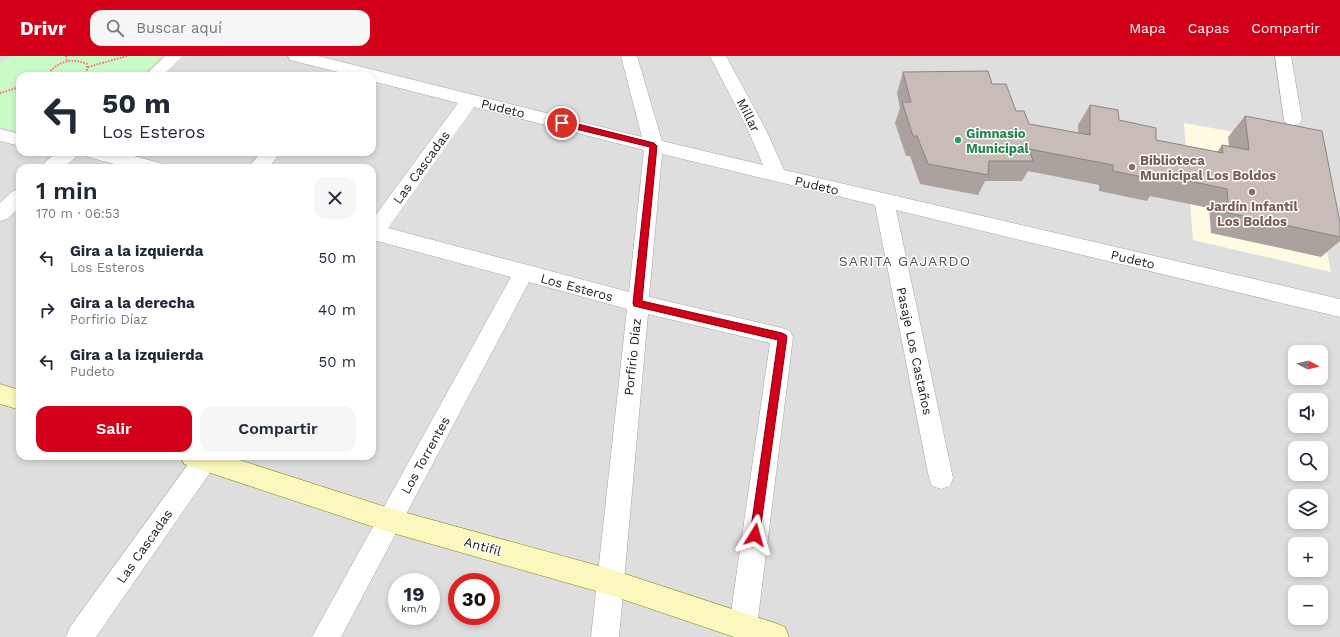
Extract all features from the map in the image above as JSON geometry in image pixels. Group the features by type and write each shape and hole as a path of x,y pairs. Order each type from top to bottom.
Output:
{"street":[{"path":"157,72 175,56"},
{"name":"Pudeto","path":"296,56 344,72"},
{"name":"Porfirio Díaz","path":"605,637 637,303 654,146 629,56"},
{"name":"Millar","path":"718,56 757,130 777,175"},
{"path":"1282,56 1293,120"},
{"name":"Pudeto","path":"376,79 469,100 654,146 1340,308"},
{"name":"Las Cascadas","path":"376,229 469,100"},
{"path":"0,134 16,139"},
{"path":"56,164 64,156"},
{"path":"110,156 138,164"},
{"path":"261,164 268,156"},
{"path":"0,214 16,200"},
{"name":"Pasaje Los Castaños","path":"884,200 941,478"},
{"name":"Los Esteros","path":"376,234 637,303 782,337 743,626"},
{"name":"Los Torrentes","path":"326,637 524,273"},
{"path":"0,394 16,399"},
{"name":"Las Cascadas","path":"80,637 200,460"},
{"name":"Antifil","path":"211,460 389,520 610,582 775,637"}],"path":[{"path":"66,56 67,61"},
{"path":"88,67 126,56"},
{"path":"50,72 54,67 67,61 79,60 84,62 88,67"},
{"path":"86,72 88,67"},
{"path":"0,93 16,88"}],"shaded area":[{"path":"0,56 1340,56 1340,637 0,637"},
{"name":"Jardín Infantil Los Boldos","path":"1184,123 1306,145 1331,272 1193,240"}],"green space":[{"path":"10,56 163,56 145,72 16,72 16,131 0,127 0,64"}],"building":[{"path":"988,71 992,84 1006,84 1016,111 1024,111 1029,124 1090,135 1090,105 1118,110 1119,120 1156,128 1156,140 1223,153 1222,145 1249,150 1245,116 1322,131 1340,223 1340,237 1229,213 1227,189 1162,175 1162,181 1113,171 1113,165 1029,149 1033,161 989,161 988,175 928,164 917,136 913,136 902,102 911,102 903,72"}],"place":[{"name":"Gimnasio Municipal","path":"958,140"},
{"name":"Biblioteca Municipal Los Boldos","path":"1132,167"},
{"name":"Jardín Infantil Los Boldos","path":"1252,192"}],"district":[{"name":"SARITA GAJARDO","path":"905,261"}],"route":[{"path":"562,123 654,146 637,303 782,337 755,535"}]}
